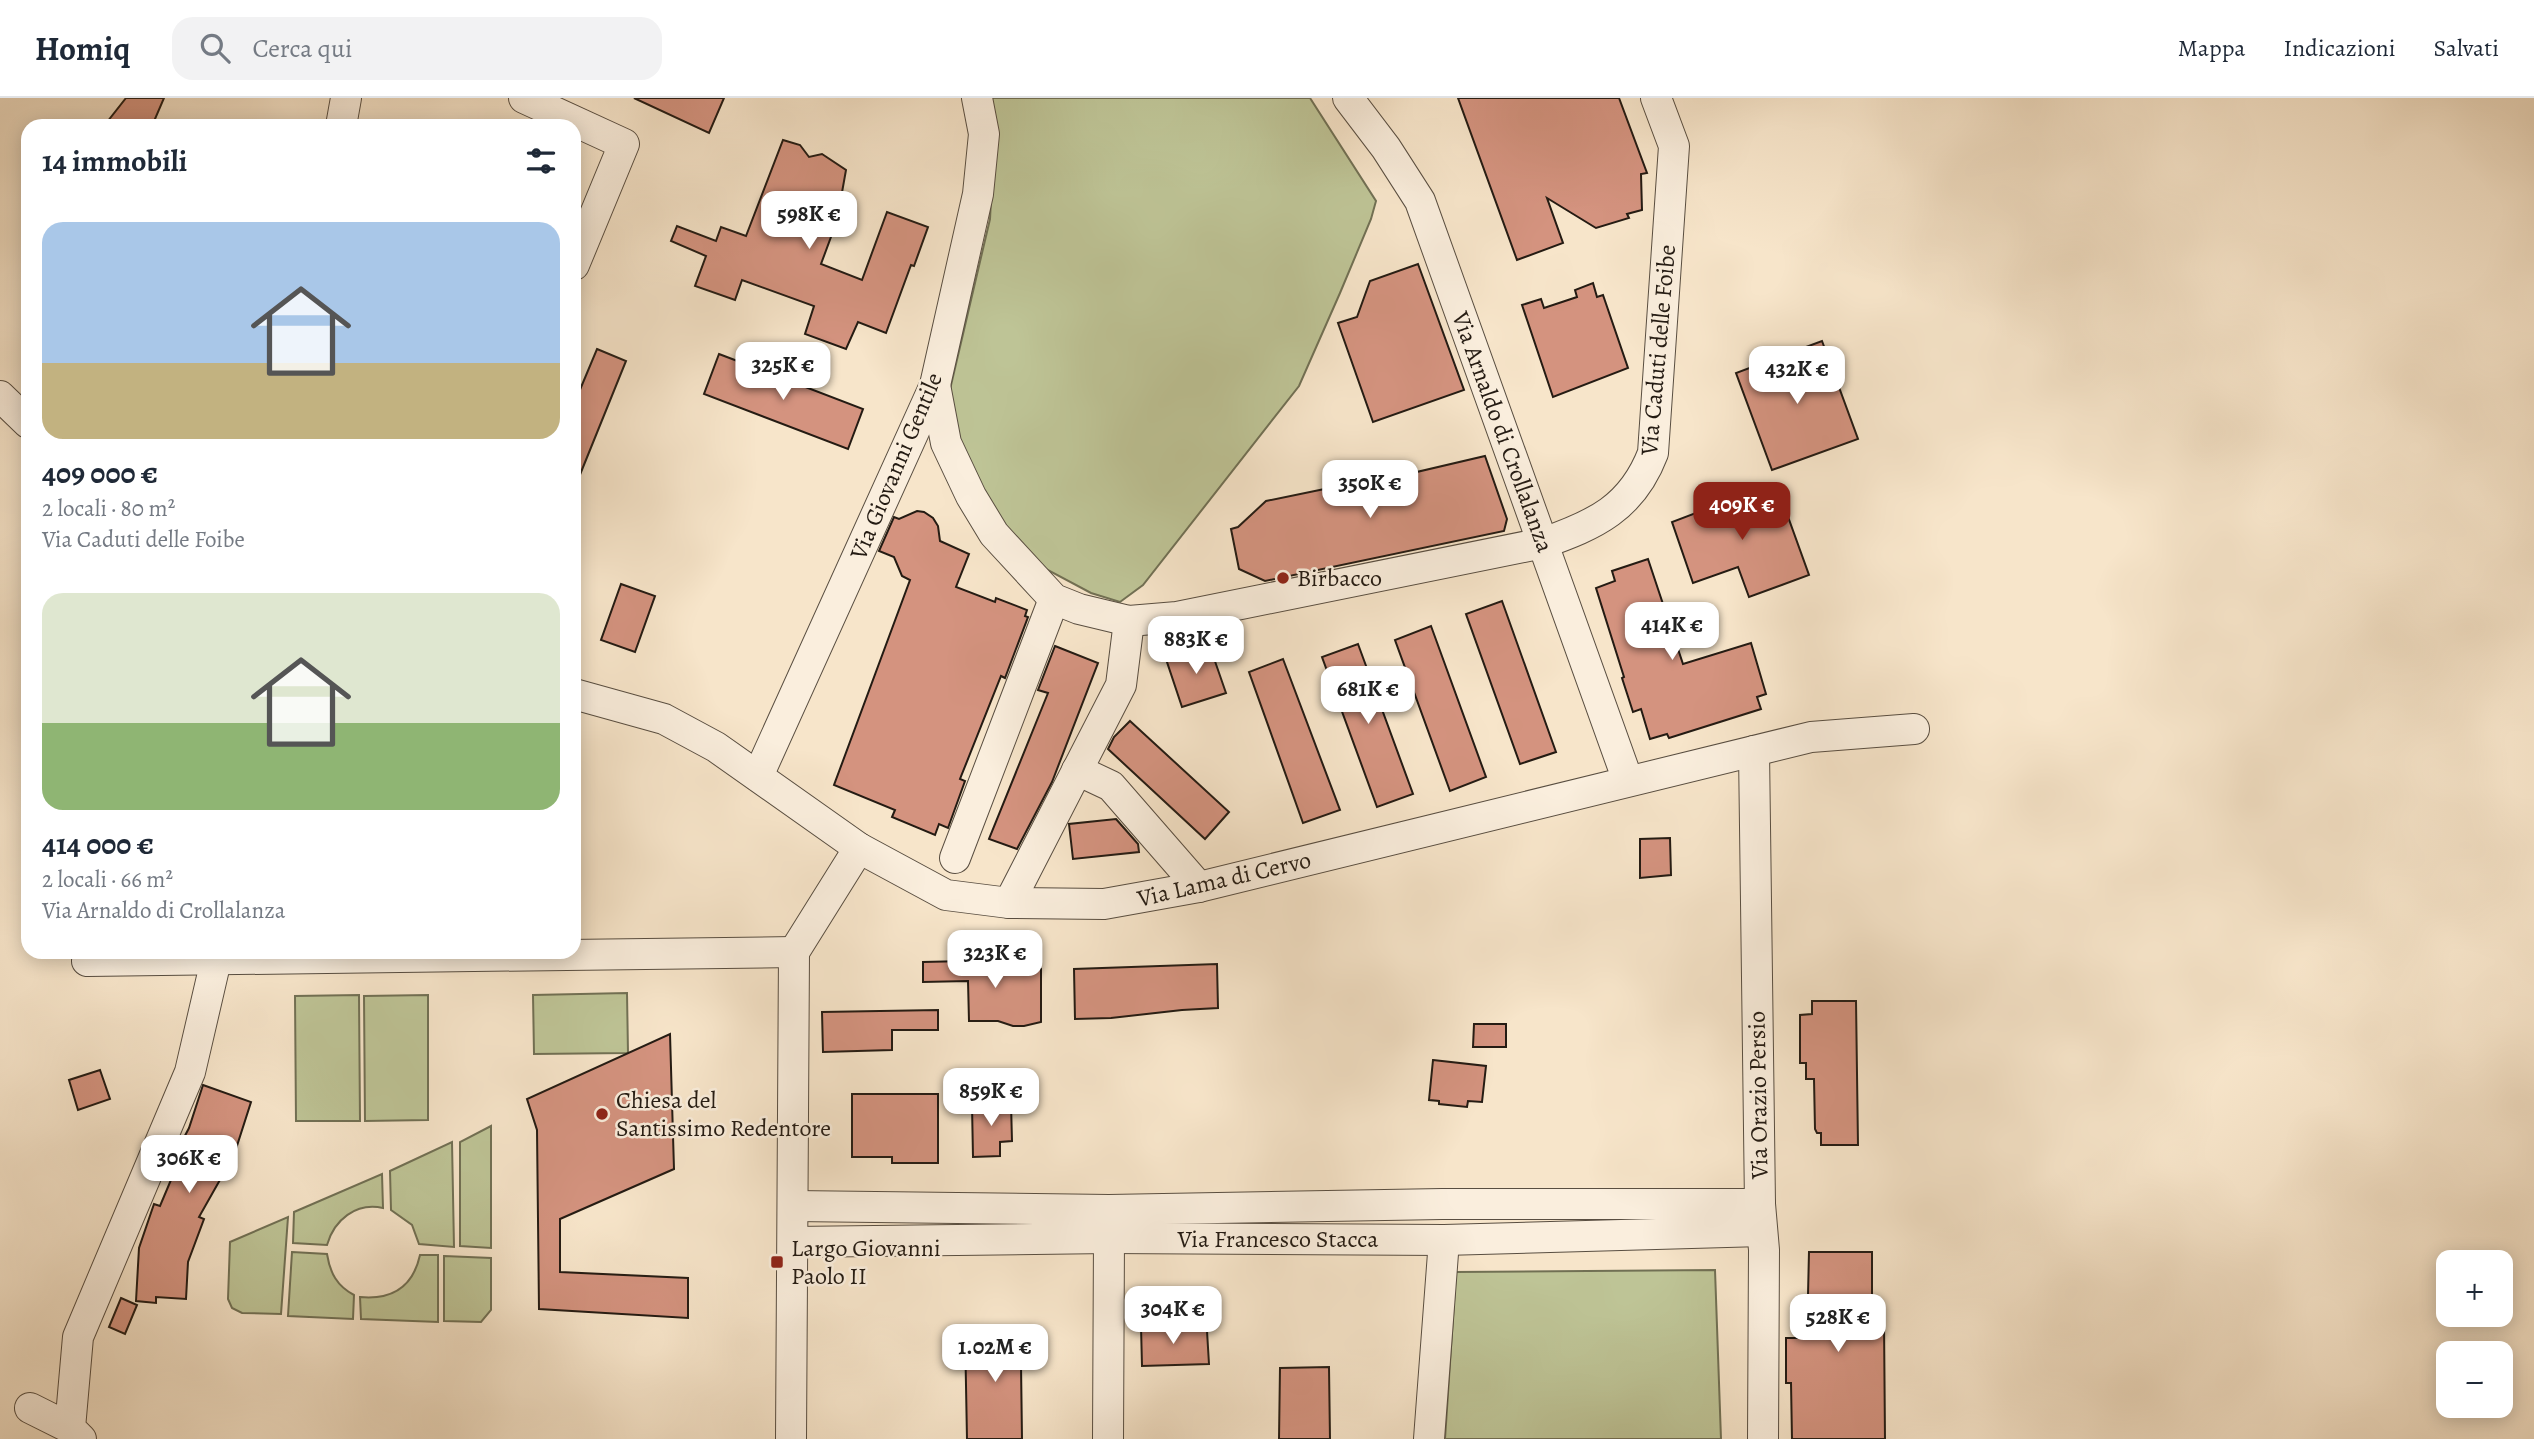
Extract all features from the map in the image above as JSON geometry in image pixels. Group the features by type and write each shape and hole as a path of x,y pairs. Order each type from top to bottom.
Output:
{"street":[{"path":"342,119 346,98"},
{"path":"524,98 570,119"},
{"name":"Via Giovanni Gentile","path":"758,776 935,385 978,194 984,134 977,98"},
{"name":"Via Arnaldo di Crollalanza","path":"1348,98 1386,148 1420,201 1628,781"},
{"name":"Via Caduti delle Foibe","path":"935,385 946,443 971,496 994,534 1054,600 1129,621 1177,617 1543,544 1577,532 1616,509 1645,474 1653,453 1674,146 1656,98"},
{"path":"581,124 624,144 581,248"},
{"path":"0,396 21,416"},
{"path":"955,858 1054,600"},
{"path":"1009,903 1121,685 1129,621"},
{"name":"Via Lama di Cervo","path":"581,696 664,719 716,747 859,848 946,895 1009,903 1104,904 1199,887 1811,737 1914,729"},
{"name":"Via Orazio Persio","path":"1754,751 1761,1217 1764,1250 1763,1439"},
{"path":"1077,770 1111,786 1199,887"},
{"path":"791,1439 794,952 859,848"},
{"path":"581,955 794,952"},
{"path":"184,959 288,959"},
{"path":"30,1408 76,1433 78,1337 190,1072 216,960"},
{"name":"Via Francesco Stacca","path":"794,1206 1109,1210 1442,1204 1761,1217"},
{"name":"Via Francesco Stacca","path":"793,1242 1109,1238 1444,1240 1761,1217"},
{"path":"1108,1439 1109,1238"},
{"path":"1429,1439 1444,1240"}],"green space":[{"path":"990,98 1310,98 1376,201 1371,219 1299,386 1143,585 1120,602 1091,593 1042,567 1013,544 961,460 948,398 990,219 995,123"},
{"path":"627,993 628,1053 534,1054 533,995"},
{"path":"359,995 360,1121 296,1121 295,996"},
{"path":"428,995 428,1120 365,1121 364,996"},
{"path":"491,1126 491,1248 460,1246 460,1142"},
{"path":"452,1142 454,1247 419,1244 412,1225 391,1210 390,1171"},
{"path":"382,1174 383,1208 355,1210 335,1228 327,1245 293,1243 294,1212"},
{"path":"288,1217 281,1314 242,1313 232,1308 228,1299 230,1242"},
{"path":"292,1252 327,1254 335,1278 354,1295 353,1319 288,1316"},
{"path":"420,1255 438,1255 438,1322 361,1319 360,1297 382,1296 399,1289 412,1275"},
{"path":"444,1256 491,1258 491,1310 481,1322 444,1321"},
{"path":"1715,1270 1721,1439 1445,1439 1456,1272"}],"building":[{"path":"126,98 164,98 155,119 110,119"},
{"path":"634,98 724,98 709,133"},
{"path":"1458,98 1619,98 1647,173 1641,174 1642,210 1627,214 1629,218 1596,228 1547,198 1563,243 1517,260"},
{"path":"783,140 800,145 809,157 822,154 846,170 841,198 845,199 821,264 862,280 887,212 928,227 886,333 858,322 846,349 805,334 814,306 742,280 735,300 695,286 706,256 671,241 677,226 716,241 721,227 746,236"},
{"path":"1418,264 1464,390 1373,422 1338,323 1357,317 1370,281"},
{"path":"1593,283 1597,297 1603,295 1628,368 1553,397 1522,305 1541,299 1544,308 1577,297 1575,290"},
{"path":"1822,341 1858,439 1772,470 1736,373"},
{"path":"597,349 626,361 581,472 581,387"},
{"path":"719,354 863,409 848,449 704,394"},
{"path":"1485,456 1507,519 1504,531 1265,581 1239,569 1231,529 1238,527 1266,501 1407,472 1408,474"},
{"path":"1778,489 1809,575 1749,597 1738,567 1693,583 1672,522 1704,510 1701,500 1728,490 1734,505"},
{"path":"917,511 933,518 938,526 940,541 969,554 956,587 995,602 996,598 1027,610 1025,616 1028,617 1005,678 1001,676 960,779 965,781 948,828 939,824 935,835 892,817 895,810 834,785 910,580 902,576 894,557 879,551 894,517 899,519"},
{"path":"1648,559 1683,664 1751,643 1766,694 1757,697 1761,709 1669,738 1667,734 1650,739 1641,709 1633,712 1596,588 1615,581 1612,571"},
{"path":"621,584 655,596 635,652 601,640"},
{"path":"1502,601 1556,752 1520,764 1466,614"},
{"path":"1431,626 1486,777 1450,791 1395,640"},
{"path":"1209,644 1226,693 1182,707 1166,659"},
{"path":"1358,644 1413,794 1377,807 1322,657"},
{"path":"1055,646 1098,663 1052,782 1017,849 989,839 1048,693 1038,690"},
{"path":"1283,659 1340,810 1303,823 1249,672"},
{"path":"1130,721 1229,812 1205,839 1108,749 1114,737"},
{"path":"1116,819 1138,844 1139,852 1073,859 1069,824"},
{"path":"1670,838 1671,875 1640,878 1640,839"},
{"path":"965,961 965,964 1007,966 1018,962 1036,964 1041,969 1041,1022 1013,1026 998,1021 969,1021 968,981 923,982 923,962"},
{"path":"1217,964 1218,1008 1075,1019 1074,969"},
{"path":"1812,1001 1856,1001 1858,1145 1821,1145 1821,1133 1817,1133 1815,1129 1814,1079 1806,1079 1806,1063 1800,1063 1800,1015 1812,1014"},
{"path":"938,1010 938,1030 892,1030 892,1050 823,1052 822,1012"},
{"path":"1474,1024 1506,1024 1506,1047 1473,1047"},
{"name":"Chiesa del Santissimo Redentore","path":"670,1034 674,1169 560,1219 560,1272 688,1278 688,1318 539,1309 537,1130 527,1099"},
{"path":"1433,1060 1486,1066 1482,1102 1468,1101 1467,1107 1439,1104 1439,1101 1429,1100"},
{"path":"100,1070 110,1099 78,1110 69,1080"},
{"path":"203,1085 251,1102 234,1155 199,1217 204,1219 188,1262 186,1299 156,1297 156,1303 136,1301 139,1248 154,1204 160,1206 176,1168 170,1164 189,1128"},
{"path":"852,1094 938,1094 938,1163 892,1163 892,1157 852,1157"},
{"path":"1011,1103 1012,1141 1000,1142 1000,1156 973,1157 972,1105"},
{"path":"1809,1252 1872,1252 1872,1321 1884,1321 1885,1439 1792,1439 1791,1383 1786,1383 1786,1338 1807,1338"},
{"path":"121,1298 137,1305 125,1334 109,1327"},
{"path":"1184,1325 1184,1331 1207,1331 1209,1364 1142,1366 1141,1326"},
{"path":"1028,1331 1028,1364 1021,1364 1022,1439 967,1439 965,1332"},
{"path":"1329,1367 1330,1439 1279,1439 1280,1368"}],"place":[{"name":"Birbacco","path":"1283,578"},
{"name":"Chiesa del Santissimo Redentore","path":"602,1114"},
{"name":"Largo Giovanni Paolo II","path":"777,1262"}]}
